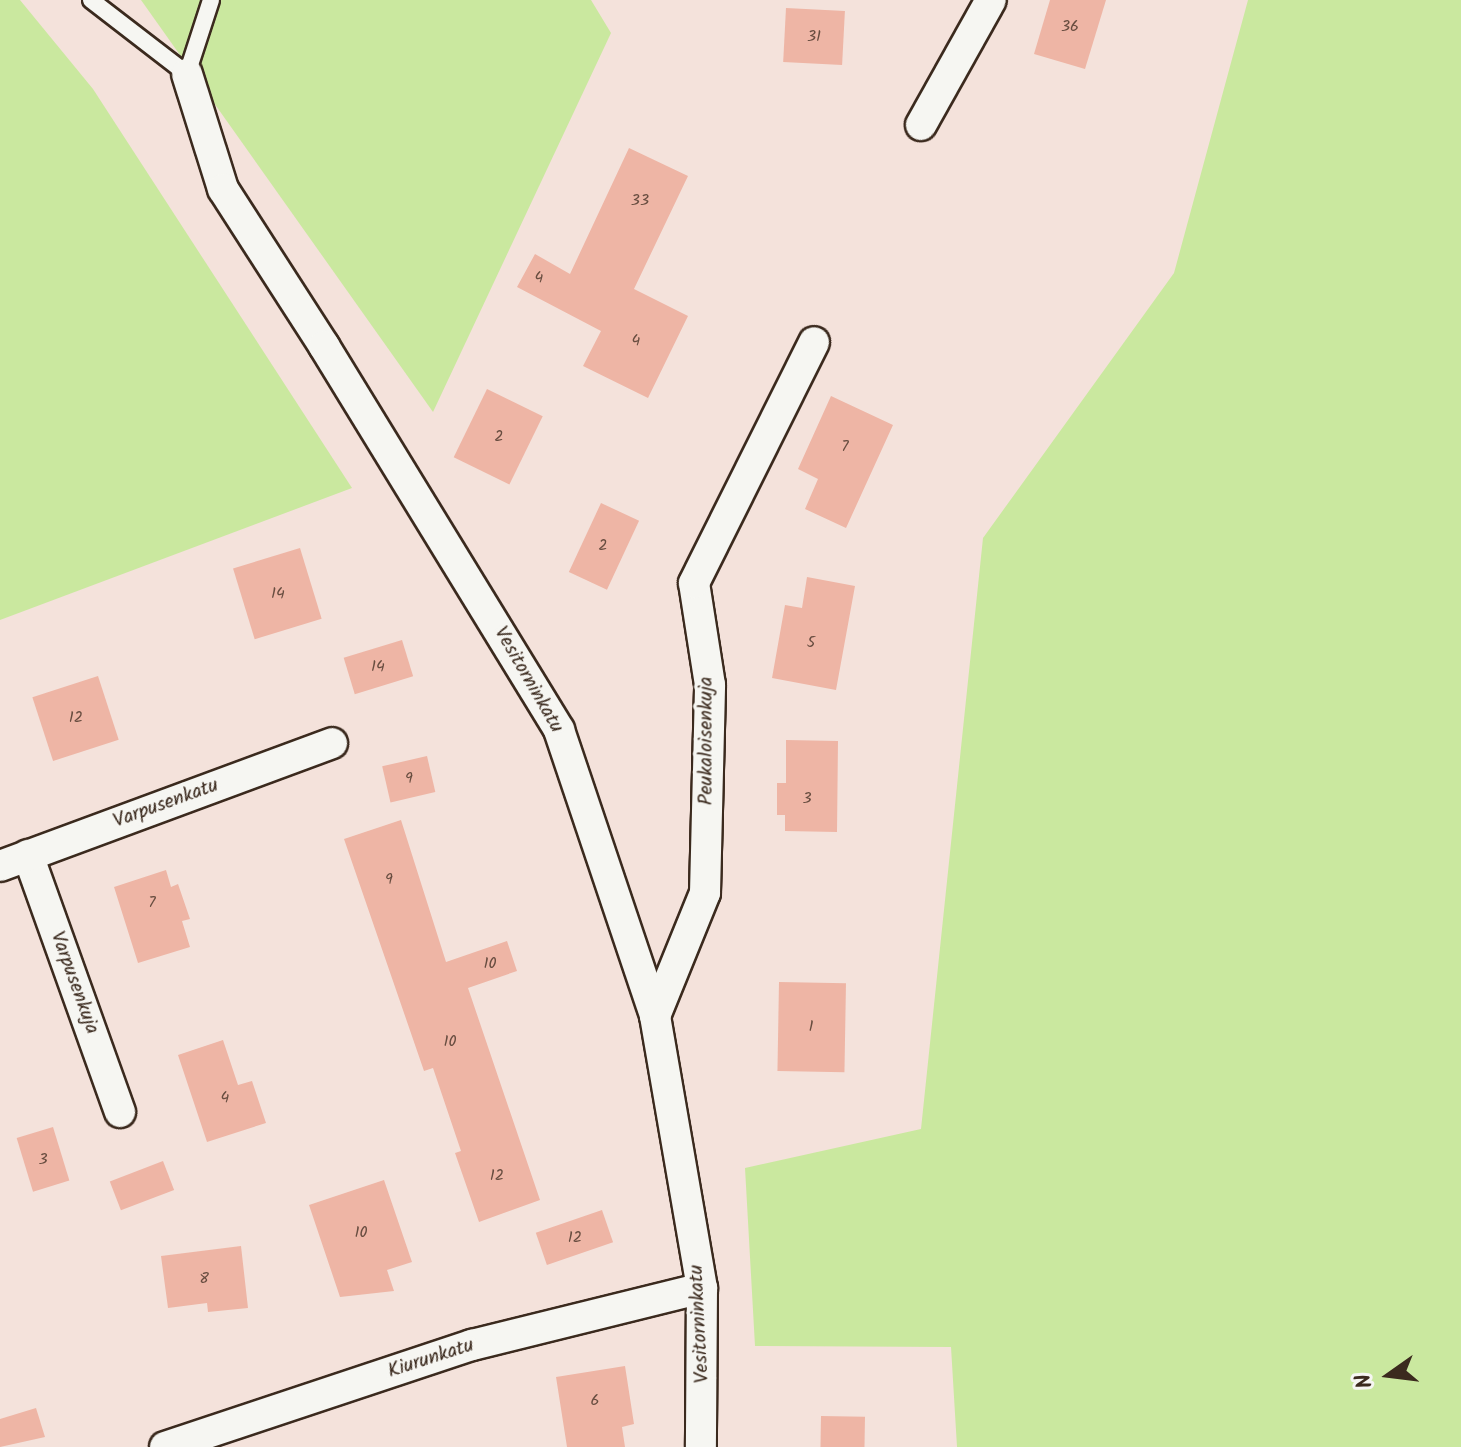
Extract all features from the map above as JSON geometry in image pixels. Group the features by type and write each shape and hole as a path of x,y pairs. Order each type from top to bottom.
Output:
{"street":[{"path":"921,125 991,0"},
{"name":"Vesitorninkatu","path":"187,74 223,189 324,346 559,730 655,1016 702,1288 701,1447"},
{"name":"Peukaloisenkuja","path":"655,1016 705,893 710,685 694,583 814,342"},
{"name":"Varpusenkatu","path":"0,866 332,743"},
{"name":"Varpusenkuja","path":"28,855 120,1112"},
{"name":"Kiurunkatu","path":"165,1447 472,1345 702,1288"}],"lane":[{"path":"91,0 187,74 211,0"}],"green space":[{"path":"0,0 20,0 93,89 352,488 0,620"},
{"path":"141,0 591,0 611,33 433,412"},
{"path":"1248,0 1461,0 1461,1447 957,1447 951,1347 755,1346 745,1168 921,1129 983,538 1174,273"}],"building":[{"path":"1050,0 1106,0 1085,69 1034,54"},
{"path":"786,8 845,11 842,65 783,62"},
{"path":"629,148 688,176 634,289 688,316 648,398 583,366 601,331 517,287 535,254 570,274"},
{"path":"487,389 543,416 509,484 454,457"},
{"path":"831,396 893,425 846,528 805,509 818,479 798,469"},
{"path":"601,503 639,521 607,590 569,572"},
{"path":"300,548 322,619 255,639 233,568"},
{"path":"807,577 855,586 836,690 772,678 785,605 802,608"},
{"path":"402,640 413,676 355,694 344,658"},
{"path":"98,676 119,740 53,761 32,697"},
{"path":"786,740 838,741 837,832 785,831 785,815 777,815 777,783 786,783"},
{"path":"427,756 435,792 391,802 382,766"},
{"path":"401,820 446,962 507,941 517,971 468,988 540,1200 479,1222 455,1153 461,1151 433,1068 424,1071 344,839"},
{"path":"166,870 171,887 178,884 190,919 182,921 190,947 138,963 114,887"},
{"path":"779,982 846,983 844,1072 777,1071"},
{"path":"223,1040 238,1085 252,1081 266,1123 207,1142 178,1055"},
{"path":"53,1127 69,1181 33,1192 17,1138"},
{"path":"163,1161 174,1190 121,1210 110,1181"},
{"path":"384,1180 412,1262 387,1270 394,1291 340,1297 309,1205"},
{"path":"602,1210 613,1242 547,1265 536,1233"},
{"path":"241,1246 248,1308 208,1312 207,1303 168,1308 161,1256"},
{"path":"625,1366 634,1424 622,1427 625,1447 567,1447 556,1377"},
{"path":"36,1408 45,1437 0,1447 0,1419"},
{"path":"821,1416 865,1417 864,1447 820,1447"}]}
